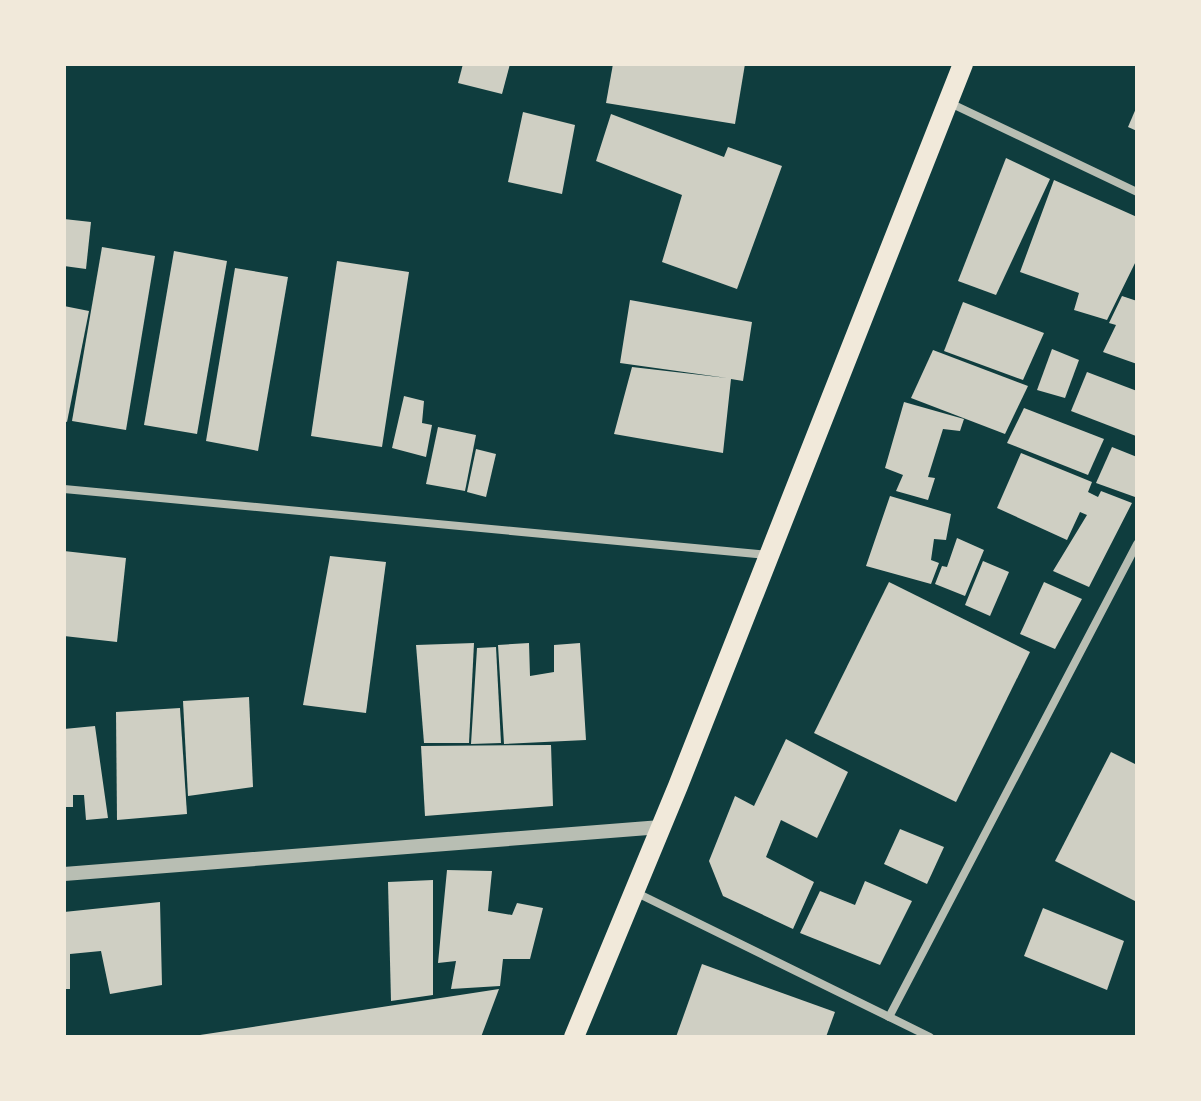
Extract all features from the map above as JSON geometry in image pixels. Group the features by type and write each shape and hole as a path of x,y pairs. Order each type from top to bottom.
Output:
{"main road":[{"path":"574,1037 661,827 963,64"}],"street":[{"path":"948,102 1137,192"},
{"path":"64,489 769,555"},
{"path":"889,1017 1137,544"},
{"path":"64,874 661,827"},
{"path":"634,892 930,1037"}],"building":[{"path":"463,64 510,64 502,94 458,83"},
{"path":"613,64 745,64 735,124 606,103"},
{"path":"1137,106 1137,131 1128,127"},
{"path":"523,112 575,125 562,194 508,182"},
{"path":"611,114 724,157 728,147 782,166 737,289 662,262 682,195 596,161"},
{"path":"1006,158 1050,179 996,295 958,281"},
{"path":"1054,180 1137,217 1137,259 1107,320 1074,310 1079,293 1020,272"},
{"path":"64,219 91,222 86,269 64,266"},
{"path":"102,247 155,256 126,430 72,421"},
{"path":"174,251 227,261 197,434 144,425"},
{"path":"337,261 409,272 382,447 311,436"},
{"path":"235,268 288,277 258,451 206,441"},
{"path":"1122,296 1137,301 1137,364 1103,352 1116,325 1109,323"},
{"path":"630,300 752,322 743,381 731,379 723,453 614,434 632,367 727,378 620,363"},
{"path":"963,302 1044,333 1023,380 944,351"},
{"path":"64,306 89,311 67,422 64,421"},
{"path":"1052,349 1079,360 1065,398 1037,390"},
{"path":"933,350 1028,386 1005,434 911,398"},
{"path":"1087,372 1137,391 1136,436 1071,411"},
{"path":"404,396 424,401 422,423 432,425 426,457 392,448"},
{"path":"904,402 964,419 960,431 943,429 928,477 935,478 928,500 896,491 903,475 885,468"},
{"path":"1024,408 1104,439 1088,475 1007,443"},
{"path":"438,427 476,435 465,491 426,484"},
{"path":"1112,447 1137,457 1135,497 1096,483"},
{"path":"476,449 496,454 486,497 467,492"},
{"path":"1021,453 1092,482 1088,492 1098,497 1101,491 1132,503 1089,587 1053,571 1087,515 1080,512 1067,540 997,508"},
{"path":"890,496 951,514 946,540 934,539 931,560 939,563 931,584 866,566"},
{"path":"957,538 984,550 965,596 935,584 942,566 947,567"},
{"path":"64,551 126,558 117,642 64,636"},
{"path":"330,556 386,562 366,713 303,705"},
{"path":"983,561 1009,572 990,616 965,605"},
{"path":"889,582 1030,652 956,802 814,733"},
{"path":"1044,582 1082,599 1055,649 1020,634"},
{"path":"474,643 469,743 424,743 416,645"},
{"path":"529,643 530,676 554,672 554,645 580,643 586,740 504,744 498,645"},
{"path":"496,647 501,743 471,744 477,648"},
{"path":"249,697 253,787 188,796 183,701"},
{"path":"180,708 187,814 117,820 116,712"},
{"path":"95,726 108,818 86,820 84,795 73,795 73,807 64,807 64,729"},
{"path":"786,739 848,772 817,838 781,820 766,857 814,882 793,929 723,896 709,861 735,796 754,806"},
{"path":"551,745 553,806 425,816 421,746"},
{"path":"1111,752 1137,765 1137,902 1055,861"},
{"path":"900,829 944,847 927,884 884,864"},
{"path":"447,870 492,871 488,911 512,915 517,903 543,908 530,959 503,959 500,986 451,989 456,961 438,963"},
{"path":"433,880 433,995 391,1001 388,882"},
{"path":"865,881 912,901 880,965 800,933 820,891 855,905"},
{"path":"160,902 162,985 110,994 101,951 70,954 70,989 64,989 64,912"},
{"path":"1043,908 1124,941 1107,990 1024,956"},
{"path":"702,964 835,1012 826,1037 676,1037"},
{"path":"499,989 481,1037 200,1037 200,1035"}]}
